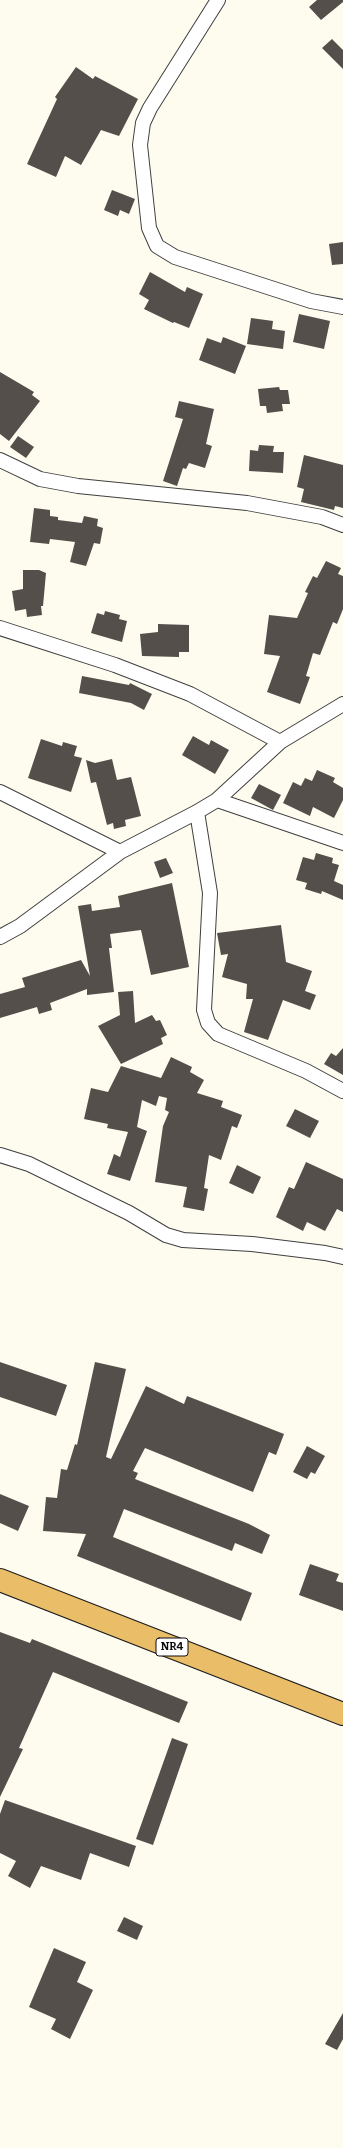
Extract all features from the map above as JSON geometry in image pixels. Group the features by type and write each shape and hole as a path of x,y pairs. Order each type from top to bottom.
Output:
{"highway":[{"name":"NR4","path":"0,1580 343,1714"}],"street":[{"path":"218,0 150,108 143,123 140,145 149,228 157,246 175,257 311,301 343,307"},
{"path":"0,460 40,479 78,486 247,503 322,517 343,526"},
{"path":"0,628 115,665 190,694 280,742"},
{"path":"0,937 20,926 120,852 197,812 216,800 280,742 343,704"},
{"path":"0,792 120,852"},
{"path":"216,800 343,844"},
{"path":"197,812 210,893 204,1010 208,1023 218,1034 306,1071 343,1091"},
{"path":"0,1155 29,1164 117,1207 166,1235 183,1240 252,1244 326,1253 343,1257"}],"building":[{"path":"317,0 343,0 343,2 321,20 309,7"},
{"path":"332,39 343,50 343,69 322,48"},
{"path":"76,67 93,79 95,76 138,99 119,136 101,130 81,165 65,156 56,177 27,164 57,99 55,97"},
{"path":"112,190 135,199 129,214 120,210 118,216 104,210"},
{"path":"343,242 343,264 332,265 329,244"},
{"path":"150,272 185,292 187,287 203,294 189,328 174,322 173,323 144,309 149,300 139,294"},
{"path":"299,314 330,321 324,349 293,342"},
{"path":"251,318 273,321 272,329 285,331 283,349 247,344"},
{"path":"223,337 246,346 235,374 199,360 207,338 221,343"},
{"path":"0,372 34,392 32,395 40,401 9,441 0,434"},
{"path":"279,387 280,390 288,390 290,404 282,404 283,411 267,413 266,406 260,406 258,389"},
{"path":"179,401 214,409 206,444 212,446 205,468 189,463 186,469 183,468 177,486 163,481 183,419 175,417"},
{"path":"18,436 34,447 26,458 10,447"},
{"path":"259,445 274,446 273,452 284,452 283,473 249,471 250,450 258,451"},
{"path":"304,455 343,465 343,508 335,506 334,510 301,502 304,489 297,487"},
{"path":"34,508 50,510 50,516 58,517 58,520 82,523 84,516 98,519 97,526 103,528 100,544 94,543 86,566 70,562 75,542 50,539 49,544 30,542"},
{"path":"326,561 341,568 338,574 343,576 343,609 337,624 333,622 320,655 313,653 306,676 310,677 300,704 267,692 280,656 264,654 269,615 297,618 308,593 305,592 313,576 317,578"},
{"path":"23,570 39,570 46,573 43,606 41,606 42,615 27,617 26,609 15,611 12,591 23,589"},
{"path":"105,611 120,615 119,619 127,621 122,642 91,633 97,613 104,615"},
{"path":"158,624 189,625 189,652 179,652 179,657 142,656 140,634 158,632"},
{"path":"82,676 129,685 130,683 152,694 144,710 131,703 79,693"},
{"path":"193,736 209,745 211,740 229,750 215,774 182,755"},
{"path":"41,739 62,746 63,742 77,746 74,756 82,758 71,792 28,778"},
{"path":"112,759 117,780 131,777 141,816 125,820 126,826 114,829 113,823 107,825 96,782 91,783 86,760 95,763"},
{"path":"317,770 335,778 333,782 343,788 343,800 334,818 313,807 310,816 283,803 293,782 301,786 305,778 312,781"},
{"path":"259,784 281,795 273,810 251,798"},
{"path":"316,853 333,858 332,863 339,865 334,881 343,885 343,900 322,891 321,894 305,889 307,883 296,880 303,857 314,860"},
{"path":"166,858 173,873 160,878 154,862"},
{"path":"172,883 189,967 151,975 141,930 110,934 112,948 109,948 114,992 87,995 87,989 50,1003 52,1010 39,1014 37,1007 0,1018 0,994 25,987 22,978 81,960 90,976 78,906 91,904 92,911 120,907 118,896"},
{"path":"281,925 286,962 312,971 305,991 316,995 310,1010 283,1000 268,1040 244,1032 253,999 246,999 247,984 222,977 228,954 221,955 217,933"},
{"path":"133,991 135,1023 152,1015 156,1021 160,1020 167,1035 161,1038 163,1044 121,1064 98,1026 120,1015 118,992"},
{"path":"343,1048 343,1075 324,1064 331,1053 336,1056"},
{"path":"171,1057 192,1067 190,1072 204,1080 197,1093 223,1101 221,1107 242,1115 237,1128 232,1126 221,1160 209,1155 204,1188 208,1189 204,1211 183,1207 187,1187 155,1182 163,1126 169,1112 165,1110 167,1098 159,1096 156,1106 142,1100 137,1127 147,1131 130,1181 107,1174 114,1154 120,1157 128,1132 107,1128 108,1124 84,1119 91,1088 108,1092 121,1066 161,1078"},
{"path":"295,1109 319,1121 310,1138 286,1126"},
{"path":"306,1162 343,1179 343,1212 337,1209 325,1231 307,1222 303,1231 276,1217 289,1187 294,1189"},
{"path":"237,1165 261,1177 253,1194 229,1183"},
{"path":"0,1362 67,1385 56,1416 0,1397"},
{"path":"95,1362 126,1369 106,1457 111,1459 146,1386 184,1404 187,1396 284,1434 276,1455 269,1452 253,1492 145,1448 133,1471 138,1473 135,1479 249,1524 270,1535 262,1554 235,1543 232,1551 124,1509 113,1537 252,1593 241,1621 77,1556 86,1534 43,1531 46,1497 57,1498 61,1469 67,1470 75,1444 77,1445"},
{"path":"307,1446 325,1456 315,1474 311,1472 307,1479 293,1472"},
{"path":"0,1494 29,1506 18,1531 0,1523"},
{"path":"310,1564 339,1574 336,1581 343,1583 343,1611 299,1595"},
{"path":"0,1632 30,1643 32,1639 188,1702 179,1723 53,1672 19,1748 23,1749 0,1797"},
{"path":"172,1738 188,1744 153,1845 136,1839"},
{"path":"5,1800 136,1846 129,1867 90,1853 81,1880 41,1866 30,1888 8,1876 16,1861 0,1853 0,1814"},
{"path":"124,1917 143,1926 137,1940 117,1931"},
{"path":"54,1948 86,1962 77,1982 93,1990 70,2039 51,2029 56,2019 29,2007"},
{"path":"343,2013 343,2039 337,2050 325,2044"}]}
